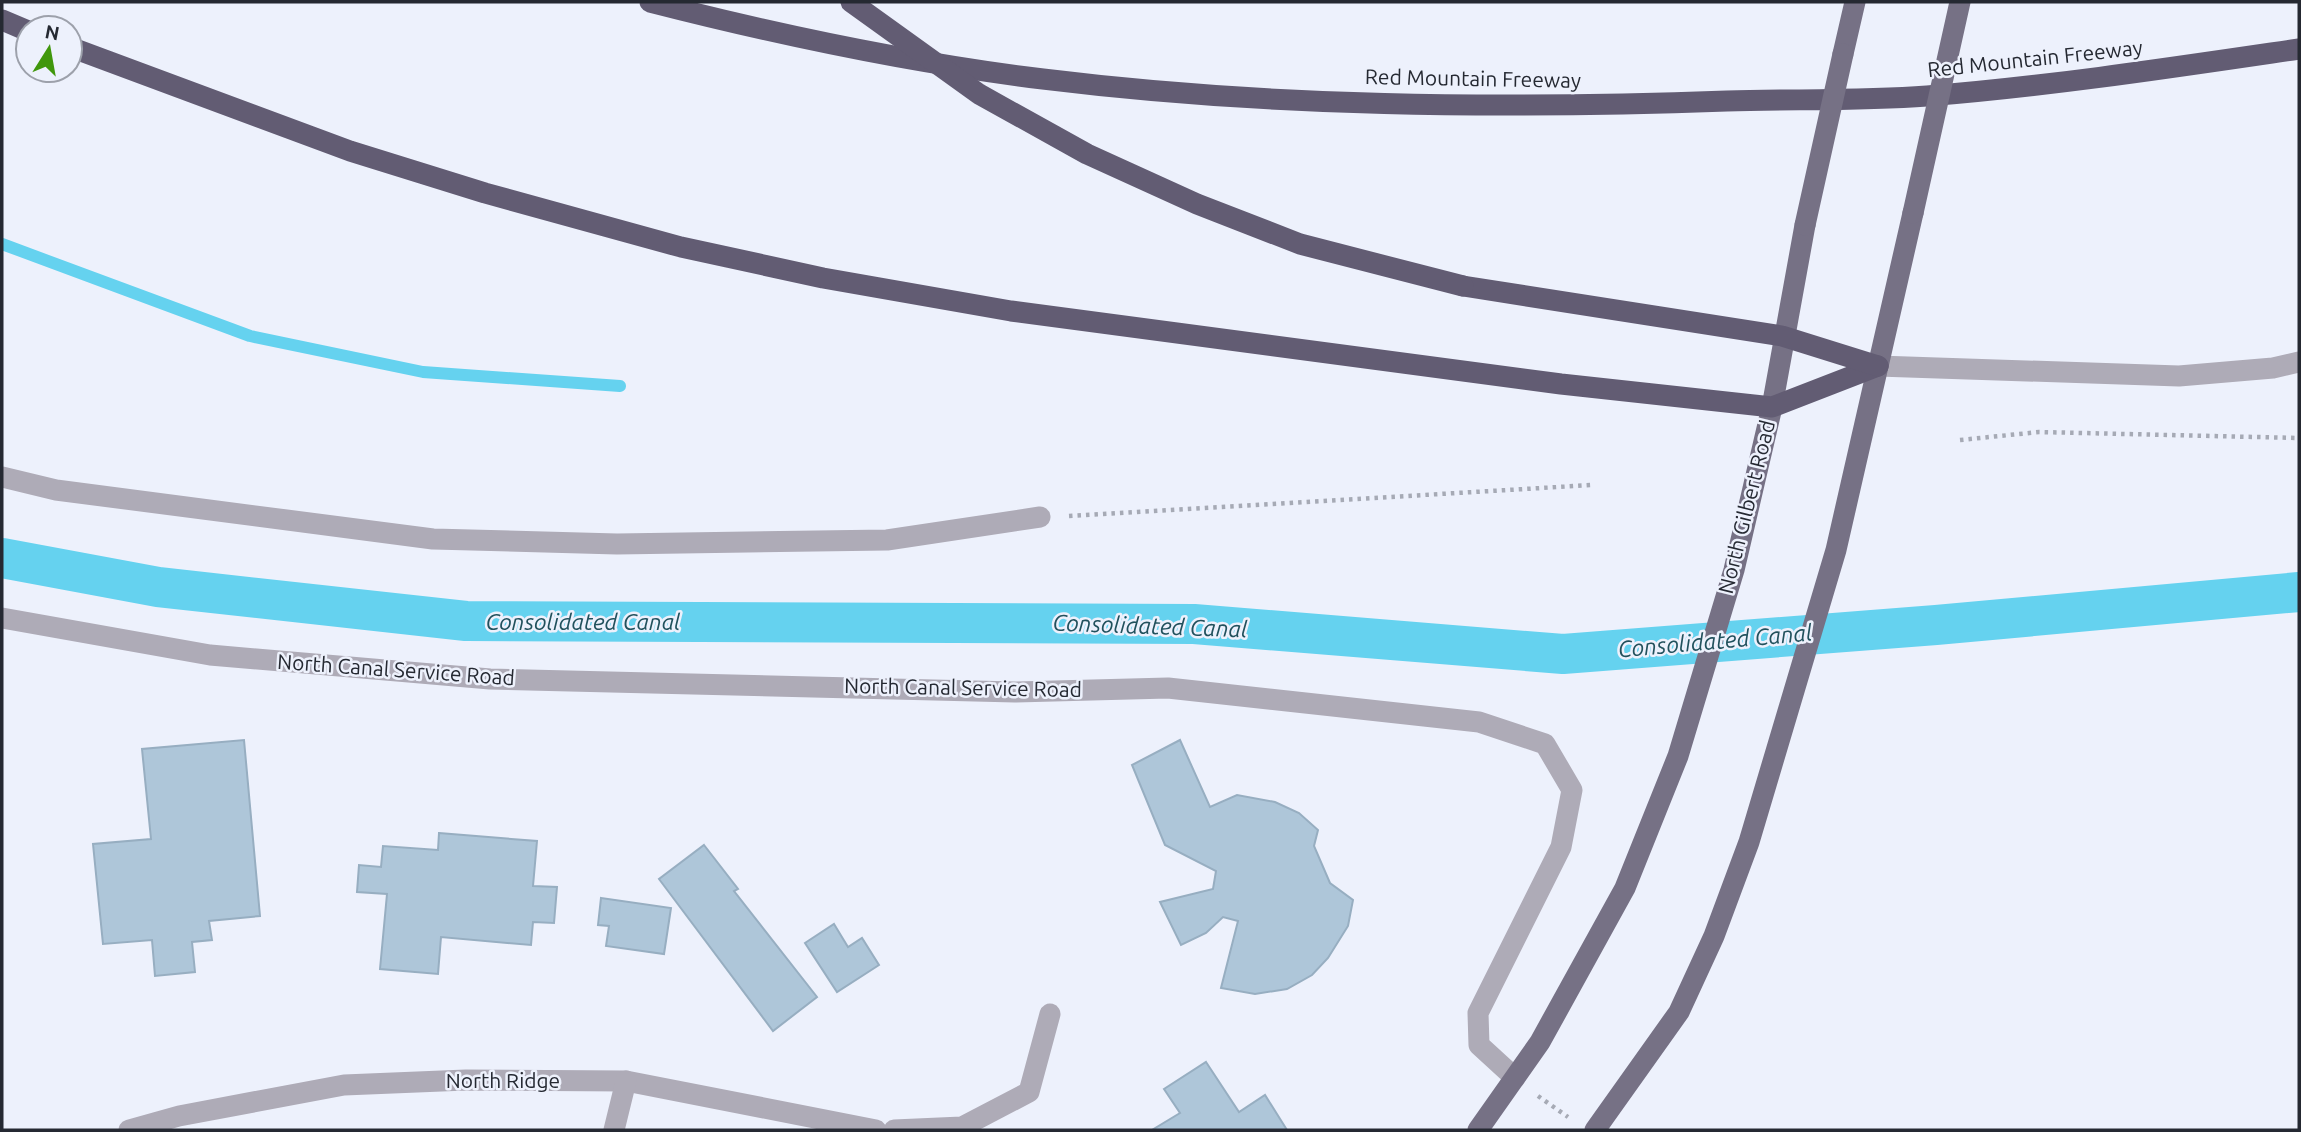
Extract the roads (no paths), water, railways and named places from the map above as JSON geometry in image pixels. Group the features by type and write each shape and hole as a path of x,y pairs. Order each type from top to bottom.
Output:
{"highway":[{"name":"Red Mountain Freeway","path":"650,2 741,25 862,50 1041,79 1210,96 1445,104 1607,106 1924,96 2134,73 2299,49"},
{"path":"851,2 979,94 1087,154 1197,204 1300,244 1462,286 1782,336 1878,366"},
{"path":"84,52 350,151 485,193 681,247 823,278 1038,314 1561,384 1772,407 1878,366"}],"main road":[{"name":"North Gilbert Road","path":"1478,1130 1540,1042 1625,888 1678,755 1734,570 1772,407 1782,336 1855,2"},
{"path":"1585,1127 1679,1012 1714,936 1749,842 1836,550 1960,2"}],"street":[{"path":"1878,366 2179,376 2273,368 2299,362"},
{"path":"2,477 57,490 433,539 617,544 887,540 1040,517"},
{"name":"North Canal Service Road","path":"2,618 210,655 490,679 1015,692 1168,688 1479,722 1545,744 1572,790 1561,847 1478,1013 1479,1045 1515,1078"},
{"path":"894,1130 962,1127 1029,1092 1050,1014"},
{"name":"North Ridge","path":"129,1130 178,1116 344,1085 467,1080 625,1082 876,1130"},
{"path":"614,1130 625,1082"}],"waterway":[{"path":"2,244 250,336 423,372 620,386"},
{"name":"Consolidated Canal","path":"2,558 158,587 466,621 1194,624 1563,654 1936,625 2299,592"}]}
